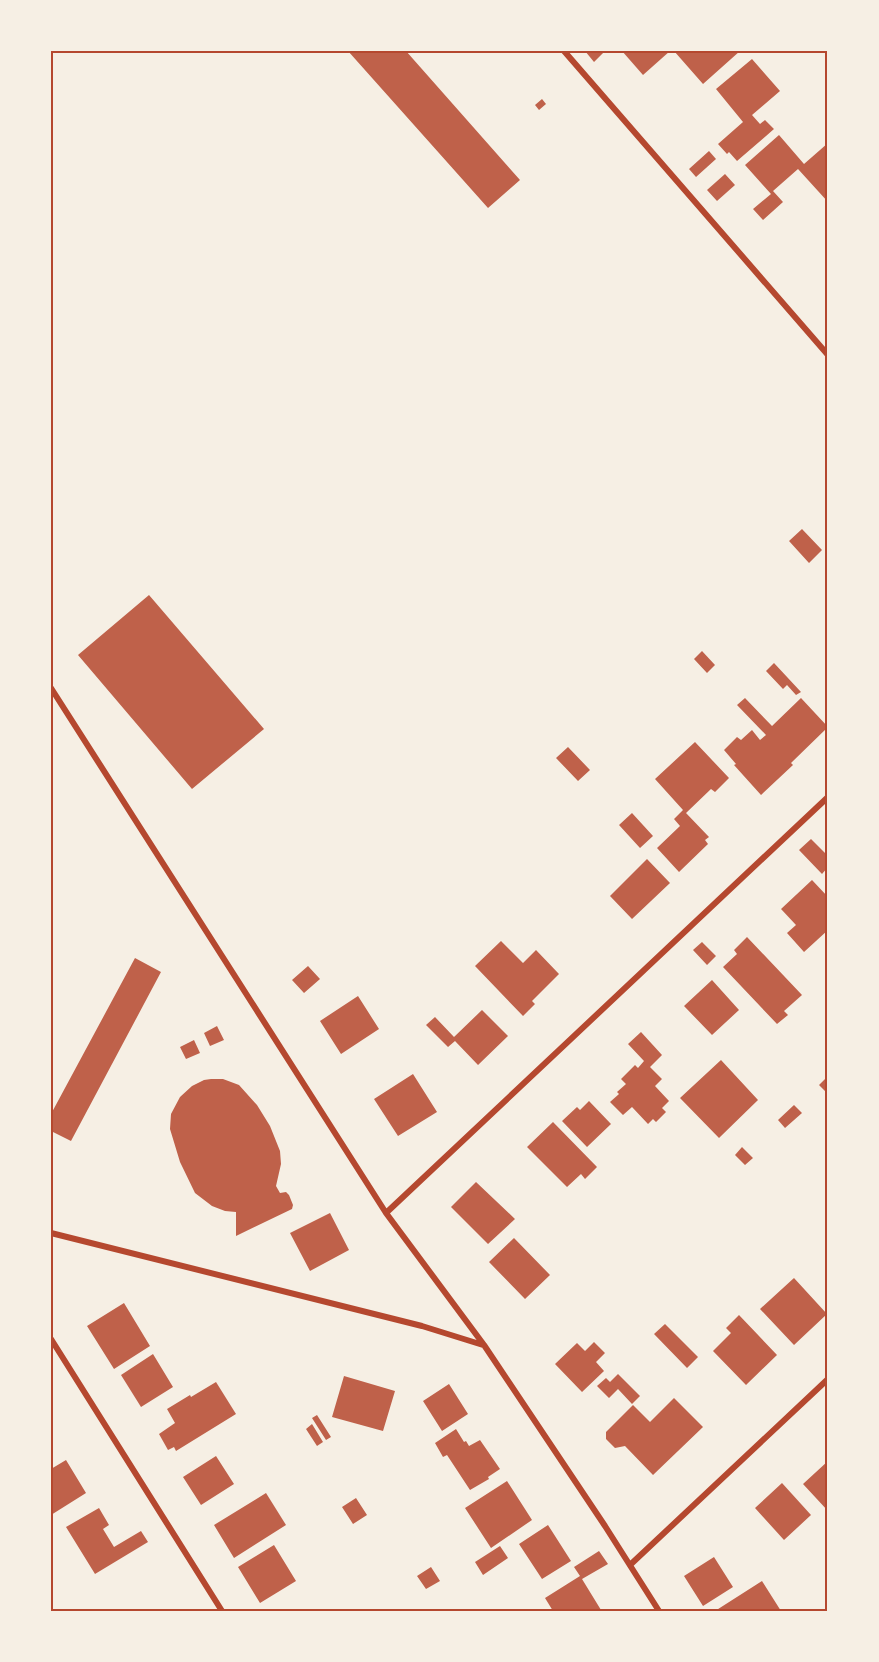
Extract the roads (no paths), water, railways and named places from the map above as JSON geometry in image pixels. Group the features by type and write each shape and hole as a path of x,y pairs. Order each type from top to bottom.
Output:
{"street":[{"path":"564,51 828,355"},
{"path":"51,688 386,1213 484,1345 659,1611"},
{"path":"386,1213 828,797"},
{"path":"51,1233 422,1326 484,1345"},
{"path":"51,1339 222,1611"},
{"path":"630,1565 828,1379"}]}
